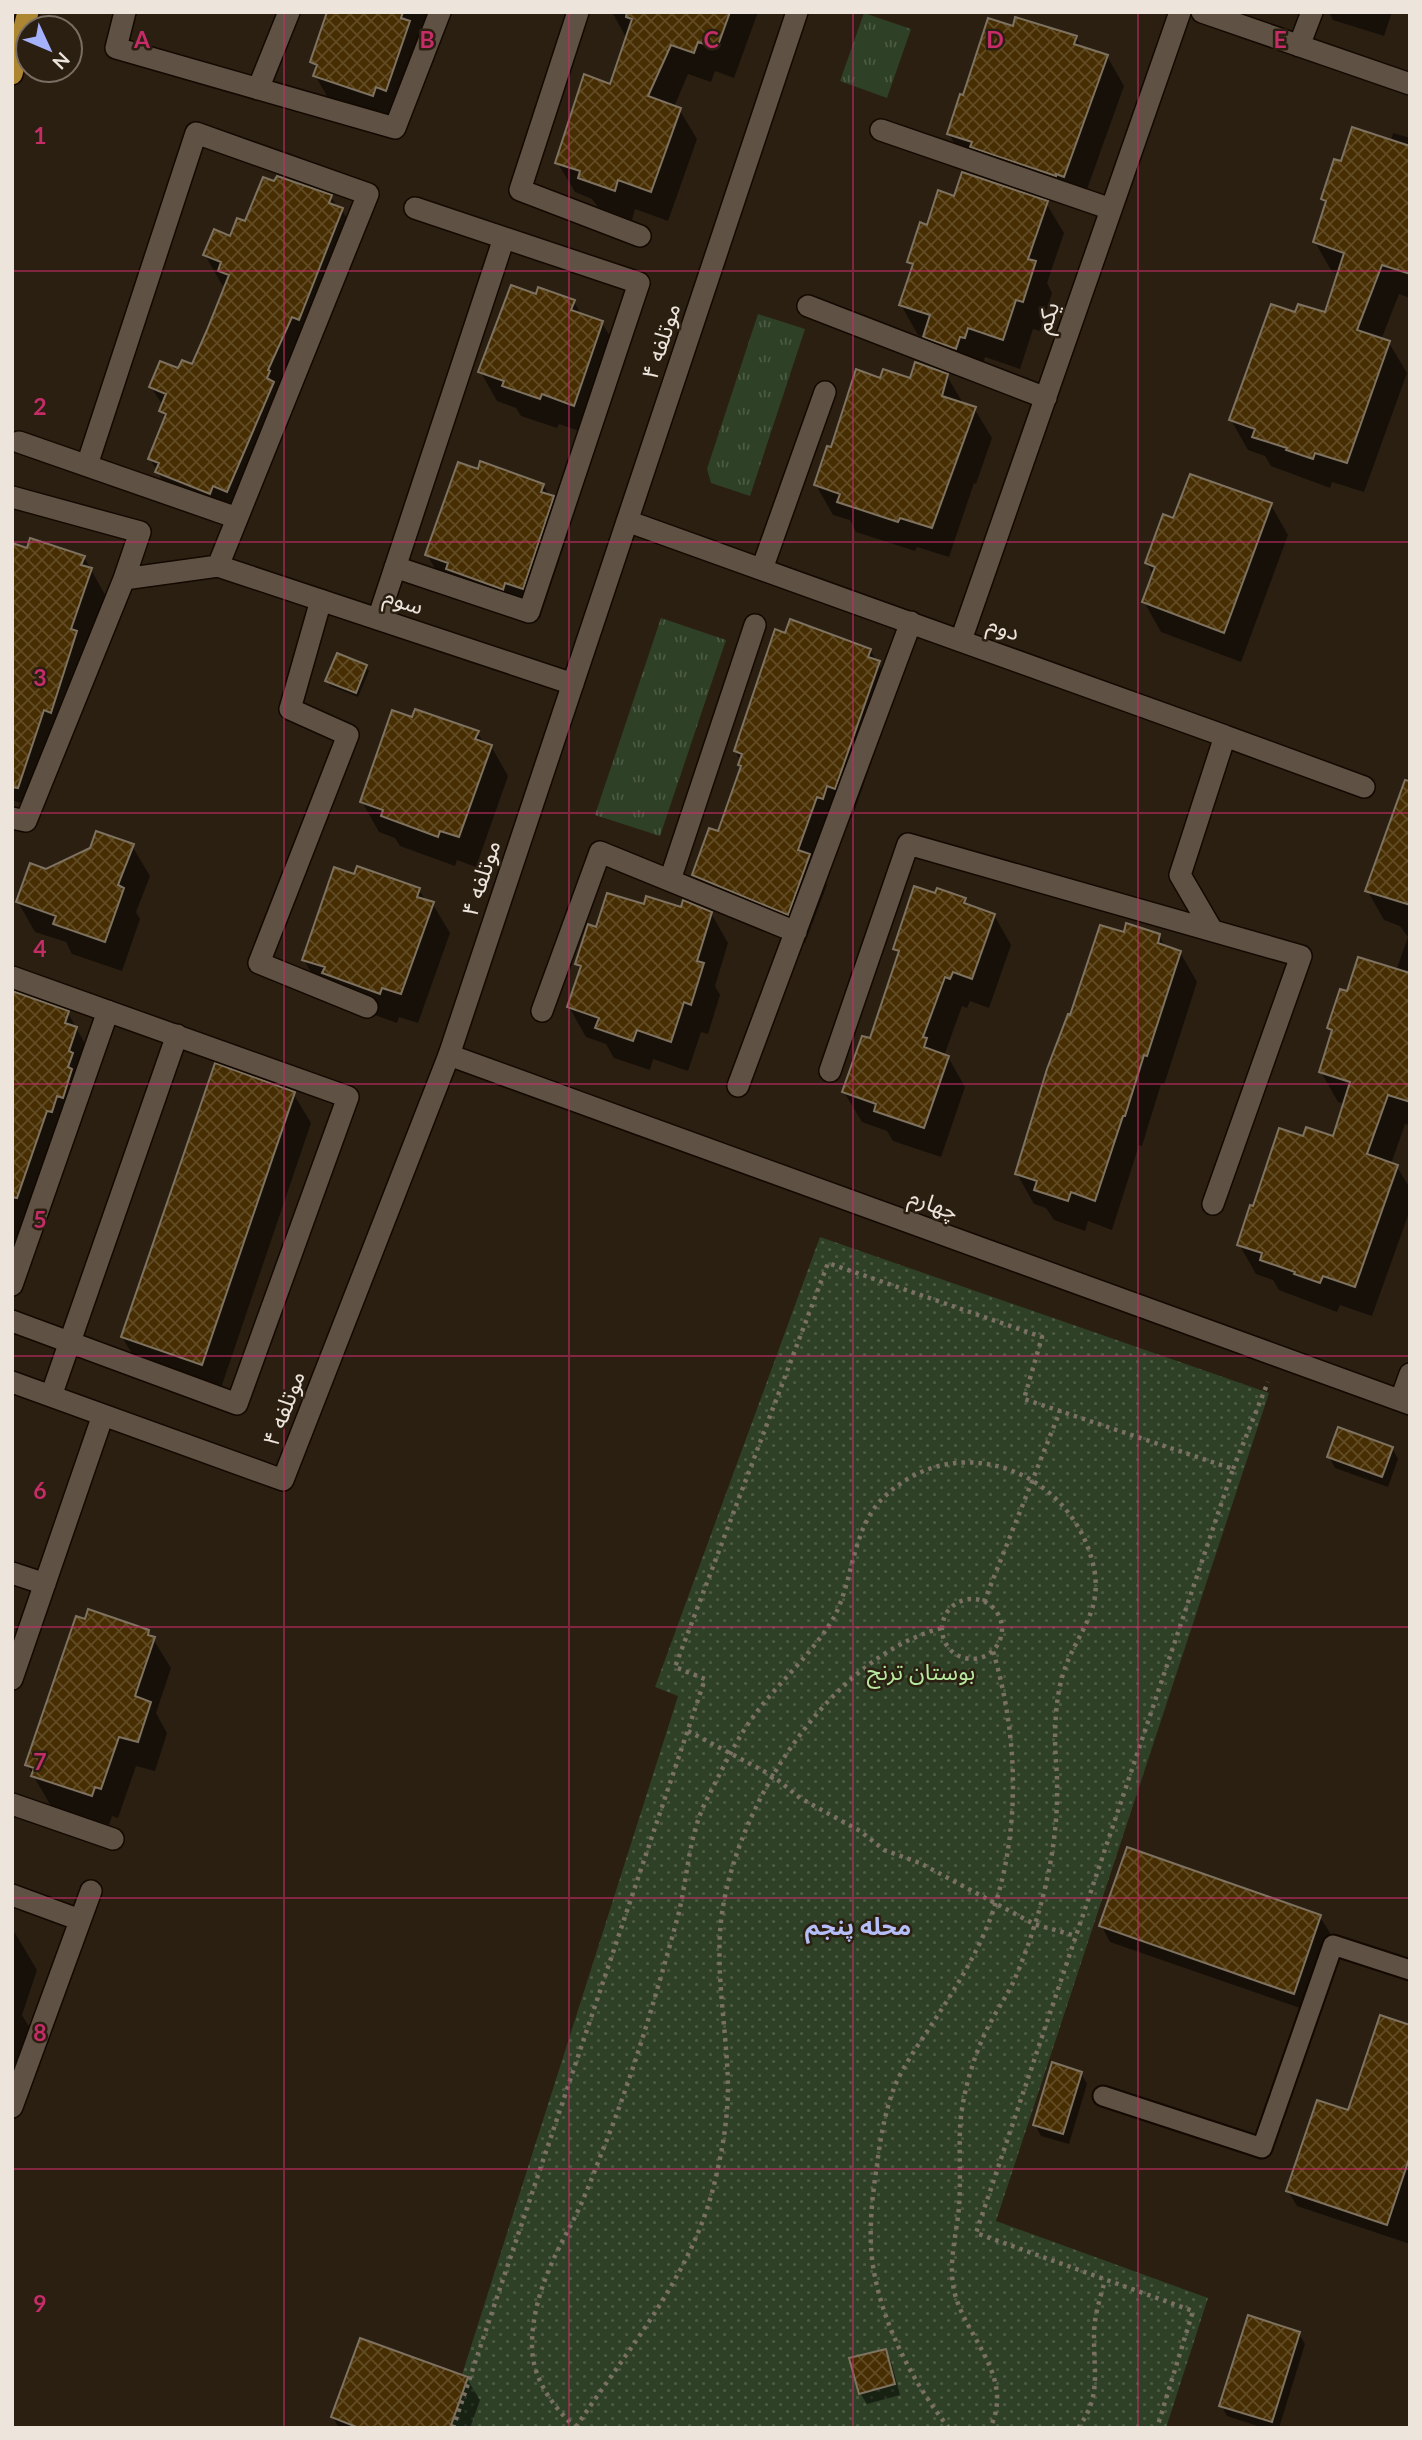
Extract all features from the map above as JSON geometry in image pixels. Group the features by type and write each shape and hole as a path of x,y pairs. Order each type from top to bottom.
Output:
{"main road":[{"path":"12,74 28,12"}],"street":[{"path":"125,12 116,48 395,128 440,12"},
{"path":"258,89 289,12"},
{"path":"578,12 520,190 640,236"},
{"name":"موتلفه ۴","path":"12,1381 283,1480 449,1055 797,12"},
{"name":"یکم","path":"961,640 1180,12"},
{"path":"1202,12 1410,84"},
{"path":"1299,46 1312,12"},
{"path":"881,130 1111,209"},
{"path":"87,465 196,134 368,194 218,566 124,579"},
{"path":"395,567 529,612 639,283 415,208"},
{"path":"378,619 503,238"},
{"path":"808,306 1045,398"},
{"path":"762,569 825,392"},
{"path":"19,442 237,518"},
{"path":"12,497 140,532 124,579 26,821 12,818"},
{"name":"دوم","path":"627,521 1364,787"},
{"name":"سوم","path":"218,566 573,684"},
{"path":"321,600 290,709 348,735 259,964 367,1007"},
{"path":"738,1086 911,622"},
{"path":"670,880 755,625"},
{"path":"1212,930 1180,875 1224,736"},
{"path":"830,1071 908,844 1301,956 1213,1204"},
{"path":"541,1011 600,852 796,932"},
{"path":"12,976 348,1097 237,1404 12,1321"},
{"path":"12,1285 107,1011"},
{"path":"51,1396 177,1035"},
{"name":"چهارم","path":"449,1055 1405,1402"},
{"path":"1405,1402 1410,1374"},
{"path":"12,1679 103,1415"},
{"path":"12,1573 45,1584"},
{"path":"12,1804 113,1839"},
{"path":"12,2107 91,1891"},
{"path":"12,1895 80,1920"}],"lane":[{"path":"1103,2096 1262,2148 1333,1945 1410,1970"}],"path":[{"path":"453,2428 705,1679 675,1667 828,1263 1042,1337 1024,1399 1233,1469"},
{"path":"1157,2428 1193,2311 976,2233 1233,1469 1278,1356"},
{"path":"984,1602 1060,1411"},
{"path":"942,1628 918,1634 878,1657 818,1713 773,1776 740,1841 727,1888 720,1931 720,1983 728,2087 724,2143 713,2189 694,2242 665,2299 576,2428 552,2402 540,2383 531,2345 545,2276 554,2253 576,2215 625,2095 664,1971 680,1910 699,1814 754,1716 832,1619 847,1585 870,1514 882,1499 899,1484 939,1466 993,1463 1033,1480 1060,1502 1091,1554 1096,1578 1095,1605 1072,1652 1058,1696 1058,1815 1045,1885 1016,1975 980,2044 962,2111 959,2203 952,2283 957,2301 993,2375 998,2395 995,2418 990,2428"},
{"path":"975,1599 984,1602 993,1608 1001,1624 1001,1634 993,1651 974,1659 955,1654 948,1647 942,1628 944,1618 957,1603 975,1599"},
{"path":"949,2428 927,2401 884,2311 873,2265 872,2218 880,2138 895,2087 974,1954 996,1903 1007,1853 1013,1803 1013,1757 993,1651"},
{"path":"688,1731 773,1776 800,1798 860,1831 884,1850 920,1863 1034,1924 1076,1936"},
{"path":"1078,2428 1089,2413 1095,2393 1095,2318 1105,2280"}],"green space":[{"path":"864,13 911,29 887,98 840,81"},
{"path":"758,314 805,329 750,496 711,483 707,469"},
{"path":"661,618 726,640 660,836 595,815"},
{"name":"بوستان ترنج","path":"820,1237 1269,1393 996,2221 1208,2298 1166,2428 445,2428 678,1696 655,1687"}],"building":[{"path":"327,12 403,12 401,18 410,21 386,91 376,87 373,96 313,76 317,65 310,62"},
{"path":"627,12 730,12 717,48 698,42 694,53 671,45 648,96 681,108 651,192 618,180 615,191 578,178 580,171 555,163 584,74 610,84 632,19 626,17"},
{"path":"1015,17 1077,36 1074,44 1108,55 1064,177 970,147 972,142 947,134 988,18 1013,26"},
{"path":"1352,127 1410,146 1410,274 1382,265 1357,330 1390,341 1347,463 1315,453 1313,459 1286,450 1287,448 1252,437 1255,429 1229,420 1271,304 1295,312 1298,304 1325,312 1344,253 1313,242 1326,201 1321,199 1334,159 1341,161"},
{"path":"962,172 1048,201 1028,259 1036,261 1023,302 1016,300 1003,340 968,328 965,338 960,337 956,349 923,337 930,315 899,305 913,264 907,262 920,222 927,225 938,190 954,196"},
{"path":"277,176 332,195 329,203 343,208 299,320 292,317 268,370 270,371 267,378 274,382 227,492 213,486 210,494 155,472 159,463 148,459 166,414 159,411 166,394 149,387 160,361 178,368 182,360 192,364 207,330 229,275 218,271 221,262 203,255 214,229 230,236 237,218 245,221 263,177 274,181"},
{"path":"511,285 536,294 538,287 575,300 571,310 603,321 574,406 542,394 540,399 502,386 504,381 478,372"},
{"path":"915,362 948,374 942,396 976,407 932,528 900,518 898,522 837,502 840,494 814,485 827,446 831,447 856,369 880,378 883,369 910,378"},
{"path":"480,461 544,484 541,492 554,496 523,589 505,583 503,590 446,569 448,563 425,555 458,462 478,469"},
{"path":"1190,474 1272,503 1224,633 1142,602 1155,567 1145,563 1163,514 1173,518"},
{"path":"30,538 85,556 81,565 92,568 71,629 77,631 51,713 44,710 18,788 12,787 12,543 27,548"},
{"path":"790,619 871,649 868,657 880,661 835,789 827,786 823,799 817,797 798,850 810,854 788,915 692,875 709,828 718,831 741,766 738,765 742,754 734,751 775,629 785,633"},
{"path":"337,653 367,665 356,693 325,681"},
{"path":"415,709 479,731 475,739 492,745 459,837 440,831 438,837 381,816 383,810 360,802 392,710 412,717"},
{"path":"1405,780 1410,781 1410,905 1365,891"},
{"path":"96,831 134,844 118,885 124,888 105,942 53,924 56,916 16,902 30,863 46,869 90,848"},
{"path":"357,866 420,888 417,897 434,902 401,994 382,988 380,994 322,973 325,967 302,960 334,867 354,874"},
{"path":"914,886 935,893 937,888 966,898 964,903 995,914 972,979 953,972 950,979 945,977 923,1037 927,1038 924,1047 949,1056 924,1128 874,1111 876,1104 842,1092 862,1036 870,1038 899,951 893,949"},
{"path":"607,893 644,904 646,896 681,907 683,900 712,912 697,961 704,963 691,1005 684,1002 671,1042 637,1030 633,1041 595,1028 599,1018 567,1007 581,966 575,964 588,924 596,927"},
{"path":"1126,923 1160,934 1158,943 1181,951 1095,1201 1071,1192 1068,1201 1034,1190 1037,1181 1015,1174 1047,1069 1068,1014 1070,1015 1100,925 1124,932"},
{"path":"1358,957 1410,973 1410,1102 1388,1095 1367,1154 1398,1165 1355,1287 1323,1276 1320,1283 1294,1274 1295,1272 1260,1260 1262,1253 1237,1245 1279,1128 1303,1136 1306,1127 1333,1136 1350,1082 1319,1072 1332,1030 1327,1028 1340,989 1347,991"},
{"path":"12,991 69,1011 65,1023 77,1027 69,1051 73,1053 68,1067 72,1069 63,1098 57,1096 52,1112 47,1111 17,1198 12,1197"},
{"path":"215,1063 295,1092 202,1365 121,1337"},
{"path":"1338,1427 1393,1447 1382,1477 1327,1457"},
{"path":"88,1609 149,1630 148,1635 155,1637 135,1696 151,1702 138,1742 119,1737 101,1789 95,1787 92,1796 31,1776 34,1768 25,1765 76,1616 85,1619"},
{"path":"1127,1847 1321,1915 1294,1994 1099,1926"},
{"path":"1380,2015 1410,2025 1410,2156 1387,2225 1286,2191 1317,2100 1348,2110"},
{"path":"1052,2062 1082,2072 1063,2134 1033,2125"},
{"path":"1248,2315 1300,2332 1272,2422 1219,2406"},
{"path":"360,2338 468,2377 450,2428 359,2428 331,2417"},
{"path":"886,2349 895,2384 859,2394 849,2358"}],"district":[{"name":"محله پنجم","path":"858,1925"}]}
